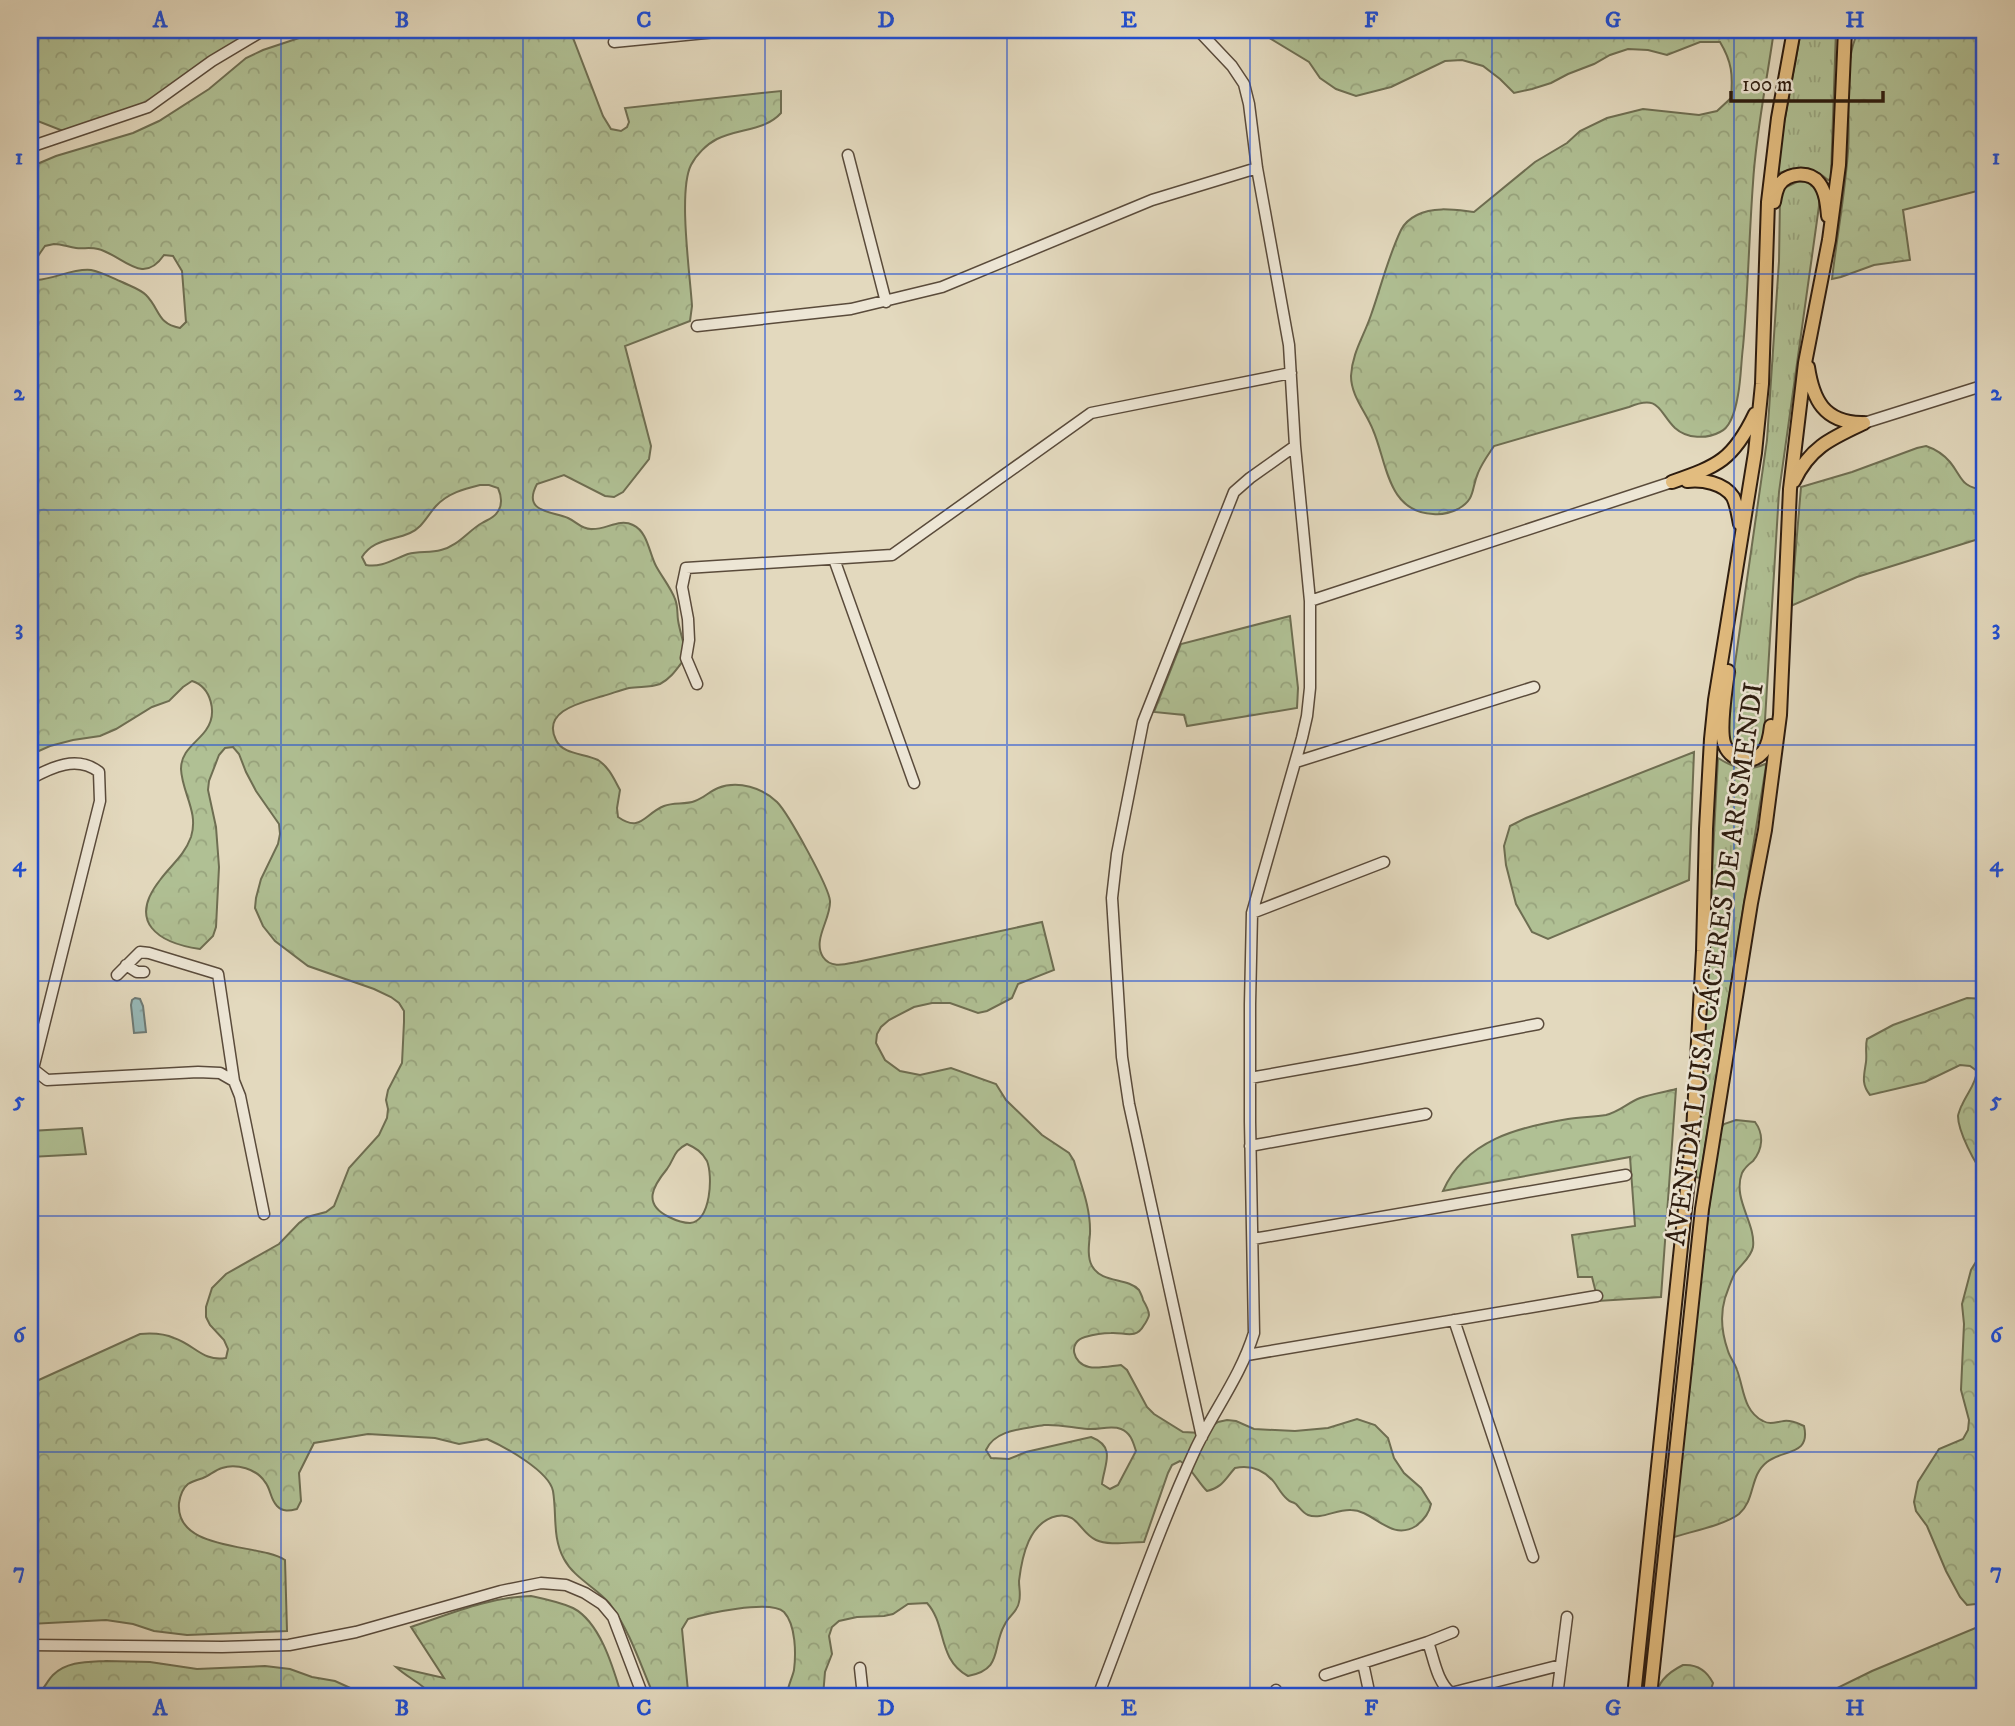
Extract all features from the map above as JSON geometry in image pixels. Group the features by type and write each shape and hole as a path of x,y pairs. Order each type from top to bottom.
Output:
{"main road":[{"name":"AVENIDA LUISA CÁCERES DE ARISMENDI","path":"1634,1696 1693,1132 1711,739 1755,453 1760,405 1772,164 1794,30"},
{"name":"AVENIDA LUISA CÁCERES DE ARISMENDI","path":"1650,1696 1702,1209 1765,830 1780,715 1790,489 1806,355 1829,240 1839,164 1845,30"},
{"path":"1767,239 1779,185 1786,179 1802,175 1811,176 1819,182 1824,192 1829,240"},
{"path":"1806,355 1813,392 1825,411 1847,423 1864,423"},
{"path":"1672,482 1708,468 1731,454 1741,442 1760,405"},
{"path":"1790,489 1807,457 1829,440 1864,423"},
{"path":"1672,482 1705,481 1727,490 1737,508 1742,533"},
{"path":"1736,569 1723,731 1727,750 1741,761 1756,758 1767,746 1784,625"}],"street":[{"path":"30,147 148,107 212,61 264,30"},
{"path":"614,42 736,30"},
{"path":"1098,1696 1169,1512 1202,1437 1247,1355 1254,1333 1250,1078 1252,913 1296,762 1307,716 1310,688 1310,601 1295,446 1289,345 1257,168 1250,104 1244,84 1232,66 1198,30"},
{"path":"848,155 886,302"},
{"path":"697,326 851,309 942,287 1152,200 1257,168"},
{"path":"697,684 686,658 688,620 682,587 686,568 892,555 1091,413 1291,373"},
{"path":"1864,423 1985,385"},
{"path":"1202,1437 1129,1104 1122,1057 1112,898 1117,854 1143,722 1200,575 1234,492 1295,446"},
{"path":"1310,601 1672,482"},
{"path":"834,559 914,783"},
{"path":"1296,762 1534,687"},
{"path":"30,779 50,768 73,763 91,766 99,772 100,801 33,1069 47,1080 198,1072 220,1073 234,1081"},
{"path":"1252,913 1384,862"},
{"path":"117,975 140,952 218,974 234,1081 240,1096 264,1214"},
{"path":"126,965 137,972 144,972"},
{"path":"1250,1078 1538,1024"},
{"path":"1251,1146 1426,1114"},
{"path":"1253,1238 1626,1175"},
{"path":"1247,1355 1597,1296"},
{"path":"1454,1320 1532,1557"},
{"path":"30,1645 289,1645 356,1632 501,1591 541,1583 566,1585 602,1604 613,1617 643,1696"},
{"path":"1557,1696 1567,1617"},
{"path":"1325,1675 1453,1632"},
{"path":"1428,1642 1441,1681 1451,1693 1561,1665"},
{"path":"1363,1663 1370,1696"},
{"path":"860,1668 863,1696"}],"green space":[{"path":"30,30 253,30 142,107 63,131 30,118"},
{"path":"323,30 570,30 603,116 611,129 621,131 629,122 625,108 781,91 781,113 775,119 717,139 702,150 691,165 685,194 692,306 690,321 625,346 651,446 649,459 623,492 614,497 605,496 564,475 537,484 533,493 535,505 540,509 568,518 584,528 597,529 628,523 638,528 675,599 686,657 660,684 626,689 586,701 559,714 554,721 556,740 564,748 598,760 605,766 620,790 618,817 632,823 637,823 664,806 695,801 726,786 742,785 771,797 798,834 828,893 830,908 820,950 830,963 848,964 1042,922 1054,970 1018,984 1012,998 987,1011 978,1013 950,1003 932,1003 914,1007 889,1020 877,1034 876,1043 885,1060 900,1071 920,1075 951,1068 996,1084 1006,1100 1042,1135 1069,1153 1074,1161 1087,1206 1090,1262 1102,1276 1128,1283 1139,1290 1149,1315 1141,1330 1133,1334 1105,1333 1079,1340 1074,1353 1079,1362 1093,1368 1121,1365 1127,1370 1147,1407 1183,1432 1202,1433 1218,1422 1227,1420 1254,1429 1295,1431 1328,1428 1357,1419 1375,1425 1388,1438 1394,1458 1404,1473 1421,1488 1431,1504 1426,1517 1416,1526 1398,1530 1359,1511 1351,1510 1318,1516 1308,1515 1289,1501 1270,1478 1251,1468 1235,1468 1220,1485 1207,1491 1180,1461 1172,1465 1168,1473 1144,1542 1101,1542 1091,1537 1070,1517 1064,1516 1047,1519 1040,1525 1029,1541 1022,1561 1018,1605 1001,1633 992,1663 979,1673 968,1676 951,1661 937,1621 927,1603 908,1604 893,1614 839,1621 832,1627 829,1636 832,1654 825,1672 823,1696 787,1696 795,1663 791,1624 784,1612 777,1608 752,1607 688,1619 682,1629 688,1691 682,1696 654,1696 617,1614 605,1598 568,1566 560,1551 553,1491 544,1476 515,1454 487,1439 459,1444 435,1438 368,1434 314,1443 299,1473 301,1501 297,1509 279,1508 261,1477 240,1467 219,1469 184,1488 179,1503 181,1519 190,1530 221,1544 285,1560 287,1631 187,1635 106,1620 30,1624 30,1384 140,1334 166,1335 211,1358 226,1358 228,1349 224,1340 206,1317 212,1288 226,1274 279,1244 307,1217 326,1212 334,1206 349,1168 379,1135 387,1118 388,1090 402,1063 404,1011 399,1003 374,989 308,966 275,941 263,926 255,908 256,898 261,879 278,844 279,824 256,791 233,747 225,748 219,755 208,790 216,827 219,867 216,927 213,936 200,949 185,946 160,936 147,919 146,908 151,895 185,849 193,828 192,811 181,769 184,757 206,730 212,716 211,701 199,684 192,681 169,701 152,707 100,736 50,746 30,755 30,167 56,156 133,133 159,121 209,89 246,58","holes":["57,244 98,249 140,269 156,264 164,255 173,256 182,271 186,322 180,328 167,323 144,293 95,271 84,270 37,280 34,266 45,246","489,485 498,488 501,505 493,517 447,548 408,554 382,564 366,565 362,557 366,551 383,541 414,531 436,506 457,492","687,1144 703,1155 710,1177 706,1206 702,1215 690,1223 669,1217 661,1212 653,1201 654,1188 682,1147","1050,1425 1088,1429 1117,1428 1129,1435 1136,1451 1118,1485 1110,1489 1102,1484 1106,1451 1099,1441 1091,1437 1026,1452 1009,1459 991,1458 986,1450 990,1443 1003,1434"]},
{"path":"1256,30 1774,30 1754,164 1740,383 1735,411 1728,426 1709,436 1691,436 1680,432 1657,406 1647,402 1494,446 1480,469 1468,501 1452,512 1433,514 1406,505 1397,495 1373,430 1353,390 1351,376 1356,352 1392,251 1408,221 1431,210 1474,212 1535,162 1567,143 1580,131 1607,118 1643,109 1699,115 1717,111 1731,98 1732,90 1729,62 1720,42 1700,42 1667,55 1628,49 1551,83 1514,93 1483,66 1462,60 1445,61 1391,87 1356,96 1336,89 1320,78 1309,62"},
{"path":"1801,30 1836,30 1831,179 1828,180 1810,170 1778,173 1782,134"},
{"path":"1860,30 1985,30 1985,189 1903,210 1910,260 1874,265 1832,279 1848,151 1849,70 1854,41"},
{"path":"1799,181 1809,183 1815,188 1819,206 1779,492 1764,736 1755,753 1745,754 1728,745 1726,726 1767,440 1779,261 1780,198 1784,188"},
{"path":"1926,446 1948,459 1966,484 1985,490 1985,537 1857,577 1791,606 1801,487"},
{"path":"1290,616 1298,688 1297,708 1187,726 1184,715 1154,712 1181,644"},
{"path":"1694,752 1689,880 1548,939 1532,932 1516,904 1506,865 1504,846 1510,826"},
{"path":"1718,758 1741,768 1766,766 1700,1178 1696,1177"},
{"path":"1967,998 1985,999 1985,1175 1968,1147 1958,1116 1977,1071 1970,1066 1960,1065 1925,1082 1870,1095 1864,1083 1867,1039 1893,1025"},
{"path":"1676,1089 1661,1297 1598,1301 1592,1277 1578,1277 1572,1235 1635,1226 1630,1157 1443,1191 1465,1159 1495,1139 1549,1122 1606,1115 1640,1098"},
{"path":"1736,1120 1755,1122 1760,1131 1761,1142 1759,1152 1743,1171 1740,1183 1753,1247 1748,1258 1735,1273 1723,1304 1724,1338 1751,1411 1766,1422 1790,1421 1804,1426 1805,1436 1800,1447 1773,1458 1761,1468 1748,1502 1739,1514 1716,1525 1671,1538 1718,1131 1724,1124"},
{"path":"82,1128 86,1154 30,1157 30,1131"},
{"path":"1985,1241 1985,1603 1967,1605 1946,1571 1914,1502 1918,1482 1939,1449 1963,1439 1968,1430 1969,1420 1961,1390 1964,1324 1962,1304 1971,1270"},
{"path":"531,1596 573,1608 591,1624 604,1646 621,1694 433,1696 396,1667 444,1678 411,1627 500,1599"},
{"path":"1985,1624 1985,1696 1826,1696 1872,1671"},
{"path":"106,1661 150,1662 197,1669 265,1666 290,1669 335,1681 368,1696 35,1696 53,1675 65,1667"},
{"path":"1683,1665 1697,1667 1708,1675 1713,1683 1709,1696 1657,1696 1662,1681"}],"water":[{"path":"135,998 140,999 143,1006 146,1032 134,1033 131,1005"}]}
